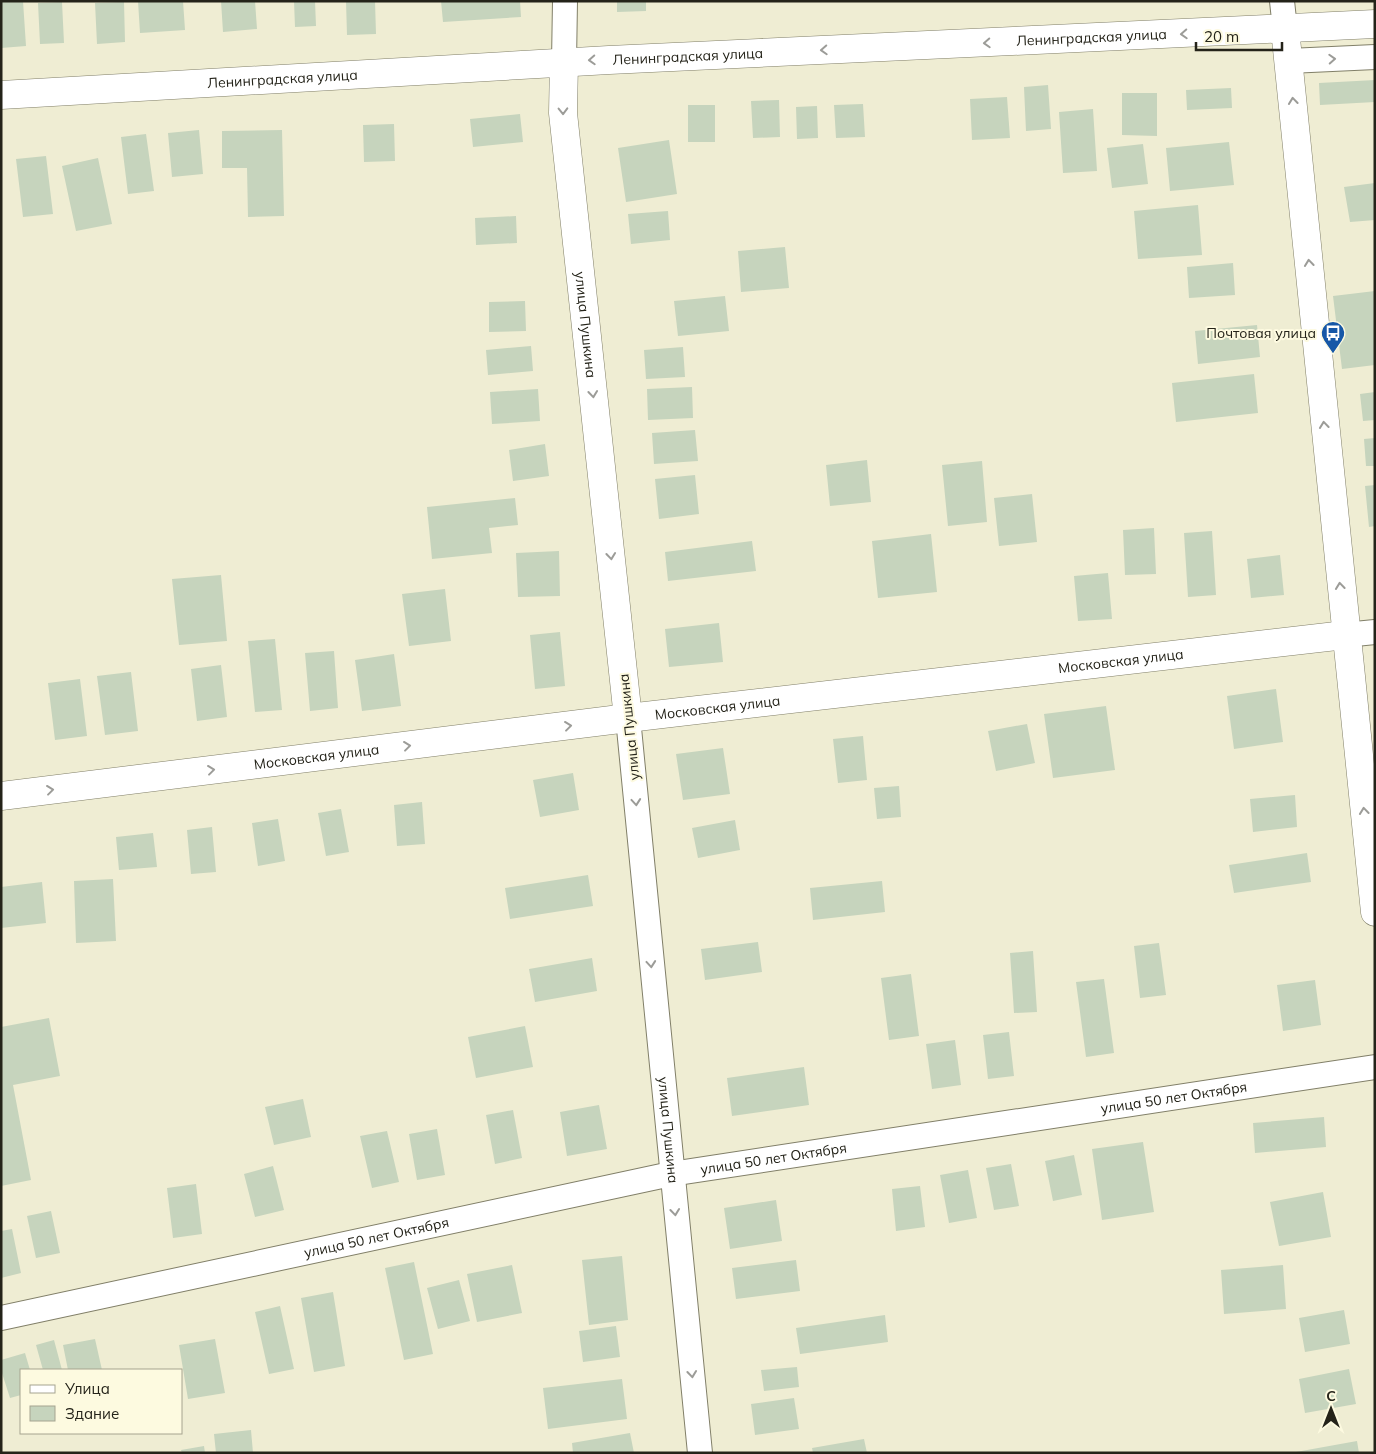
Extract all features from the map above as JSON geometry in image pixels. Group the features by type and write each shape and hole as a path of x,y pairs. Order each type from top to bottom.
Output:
{"street":[{"name":"улица Пушкина","path":"565,1 563,113 628,718 700,1453"},
{"path":"1282,1 1345,635 1375,912"},
{"name":"Ленинградская улица","path":"1,95 564,62 1375,24"},
{"path":"1289,61 1375,56"},
{"name":"Московская улица","path":"1,796 628,718 1375,632"},
{"name":"улица 50 лет Октября","path":"1,1318 672,1174 1375,1067"}],"building":[{"path":"1,1 23,1 26,46 1,48"},
{"path":"138,1 183,1 185,30 140,33"},
{"path":"221,1 255,1 257,29 223,32"},
{"path":"294,1 315,1 316,26 295,27"},
{"path":"346,1 375,1 376,34 347,35"},
{"path":"441,1 520,1 521,17 443,22"},
{"path":"617,1 646,1 646,11 617,12"},
{"path":"62,2 64,43 40,44 38,3"},
{"path":"124,2 125,42 97,44 95,3"},
{"path":"1375,80 1375,102 1320,105 1319,83"},
{"path":"1048,85 1051,129 1026,131 1024,87"},
{"path":"1231,88 1232,108 1187,110 1186,90"},
{"path":"1122,93 1157,93 1157,136 1122,135"},
{"path":"1007,97 1010,138 972,140 970,99"},
{"path":"779,100 780,137 753,138 751,101"},
{"path":"863,104 865,137 836,138 834,105"},
{"path":"688,105 715,105 715,142 688,142"},
{"path":"817,106 818,138 797,139 796,107"},
{"path":"1093,109 1097,171 1063,173 1059,112"},
{"path":"520,114 523,142 473,147 470,119"},
{"path":"394,124 395,161 364,162 363,125"},
{"path":"199,130 203,174 172,177 168,133"},
{"path":"282,130 284,216 248,217 247,168 222,168 222,131"},
{"path":"146,134 154,191 128,194 121,137"},
{"path":"669,140 677,194 626,202 618,148"},
{"path":"1229,142 1234,185 1170,191 1166,148"},
{"path":"1143,144 1148,184 1112,188 1107,148"},
{"path":"46,156 53,214 23,217 16,159"},
{"path":"98,158 112,224 76,231 62,166"},
{"path":"1375,183 1375,220 1350,222 1344,187"},
{"path":"1198,205 1202,255 1138,259 1134,211"},
{"path":"668,211 670,240 631,244 628,214"},
{"path":"516,216 517,243 476,245 475,218"},
{"path":"785,247 789,288 741,292 738,251"},
{"path":"1233,263 1235,295 1189,298 1187,267"},
{"path":"1375,291 1375,365 1342,369 1333,296"},
{"path":"725,296 729,331 678,336 674,301"},
{"path":"525,301 526,331 489,332 489,302"},
{"path":"1257,325 1260,357 1198,364 1195,331"},
{"path":"531,346 533,371 488,375 486,350"},
{"path":"683,347 685,377 646,379 644,350"},
{"path":"1254,374 1258,413 1176,422 1172,383"},
{"path":"692,387 693,418 648,420 647,389"},
{"path":"538,389 540,421 492,424 490,392"},
{"path":"1375,392 1375,420 1363,421 1360,394"},
{"path":"695,430 698,461 654,464 652,433"},
{"path":"1375,438 1375,466 1366,466 1364,439"},
{"path":"545,444 549,476 513,481 509,450"},
{"path":"867,460 871,502 830,506 826,465"},
{"path":"982,461 987,522 948,526 942,465"},
{"path":"695,475 699,514 659,519 655,479"},
{"path":"1375,485 1375,526 1369,527 1365,486"},
{"path":"1032,494 1037,542 999,546 994,498"},
{"path":"515,498 518,525 489,528 492,553 432,559 427,507"},
{"path":"1154,528 1156,574 1125,575 1123,530"},
{"path":"1212,531 1216,595 1188,597 1184,533"},
{"path":"931,534 937,592 878,598 872,541"},
{"path":"752,541 756,571 668,581 665,552"},
{"path":"559,551 560,596 518,597 516,553"},
{"path":"1280,555 1284,595 1251,598 1247,559"},
{"path":"1108,573 1112,619 1078,621 1074,576"},
{"path":"221,575 227,641 179,645 172,579"},
{"path":"445,589 451,641 409,646 402,594"},
{"path":"719,623 723,662 669,667 665,629"},
{"path":"560,632 565,686 535,689 530,635"},
{"path":"275,639 282,710 255,712 248,641"},
{"path":"334,651 338,708 310,711 305,653"},
{"path":"394,654 401,706 362,711 355,660"},
{"path":"221,665 227,717 197,721 191,669"},
{"path":"131,672 138,731 105,735 97,676"},
{"path":"80,679 87,736 55,740 48,683"},
{"path":"1276,689 1283,742 1234,749 1227,696"},
{"path":"1106,706 1115,770 1053,778 1044,714"},
{"path":"1027,724 1035,763 996,771 988,731"},
{"path":"863,736 867,780 838,783 833,739"},
{"path":"723,748 730,794 683,800 676,754"},
{"path":"573,773 579,810 540,817 533,780"},
{"path":"899,786 901,817 877,819 874,788"},
{"path":"1295,795 1297,827 1253,832 1250,799"},
{"path":"422,802 425,844 397,846 394,805"},
{"path":"341,809 349,852 326,856 318,813"},
{"path":"278,819 285,861 258,866 252,823"},
{"path":"735,820 740,850 698,858 692,828"},
{"path":"212,827 216,872 191,874 187,830"},
{"path":"153,833 157,867 119,870 116,837"},
{"path":"1307,853 1311,882 1234,893 1229,865"},
{"path":"588,875 593,906 510,919 505,888"},
{"path":"113,879 116,941 76,943 74,881"},
{"path":"882,881 885,912 813,920 810,888"},
{"path":"42,882 46,923 1,928 1,887"},
{"path":"758,942 762,972 705,980 701,949"},
{"path":"1159,943 1166,995 1140,998 1134,946"},
{"path":"1033,951 1037,1012 1014,1013 1010,953"},
{"path":"592,958 597,991 535,1002 529,969"},
{"path":"911,974 919,1036 889,1040 881,978"},
{"path":"1104,979 1114,1053 1086,1057 1076,982"},
{"path":"1315,980 1321,1025 1283,1031 1277,985"},
{"path":"49,1018 60,1076 13,1085 31,1180 1,1186 1,1027"},
{"path":"525,1026 533,1067 476,1078 468,1037"},
{"path":"1009,1032 1014,1076 988,1079 983,1035"},
{"path":"955,1040 961,1085 932,1089 926,1044"},
{"path":"804,1067 809,1105 732,1116 727,1078"},
{"path":"303,1099 311,1137 274,1145 265,1107"},
{"path":"599,1105 607,1149 567,1156 560,1112"},
{"path":"513,1110 522,1158 495,1164 486,1115"},
{"path":"1324,1117 1326,1147 1255,1153 1253,1123"},
{"path":"437,1129 445,1175 417,1180 409,1134"},
{"path":"387,1131 399,1182 372,1188 360,1136"},
{"path":"1143,1142 1154,1212 1102,1220 1092,1149"},
{"path":"1074,1155 1082,1195 1053,1201 1045,1161"},
{"path":"1011,1164 1019,1206 994,1210 986,1168"},
{"path":"273,1166 284,1210 255,1217 244,1174"},
{"path":"968,1170 977,1218 949,1223 940,1175"},
{"path":"196,1184 202,1234 173,1238 167,1188"},
{"path":"920,1186 925,1227 896,1231 892,1189"},
{"path":"1323,1192 1331,1237 1279,1246 1270,1202"},
{"path":"776,1200 782,1241 730,1249 724,1208"},
{"path":"51,1211 60,1253 36,1258 27,1216"},
{"path":"12,1229 21,1273 1,1278 1,1231"},
{"path":"622,1256 628,1320 589,1325 582,1260"},
{"path":"796,1260 800,1291 736,1299 732,1268"},
{"path":"414,1262 433,1354 404,1360 385,1268"},
{"path":"512,1265 522,1313 477,1322 467,1274"},
{"path":"1283,1265 1286,1309 1224,1314 1221,1270"},
{"path":"459,1280 470,1321 438,1329 427,1288"},
{"path":"333,1292 345,1366 314,1372 301,1298"},
{"path":"280,1306 294,1369 269,1374 255,1312"},
{"path":"1344,1310 1350,1344 1305,1352 1299,1318"},
{"path":"885,1315 888,1342 800,1354 796,1328"},
{"path":"616,1326 620,1357 583,1362 579,1331"},
{"path":"95,1339 102,1369 68,1369 63,1345"},
{"path":"215,1339 225,1393 188,1399 179,1345"},
{"path":"54,1340 62,1369 43,1369 36,1345"},
{"path":"25,1353 30,1369 20,1369 20,1395 10,1398 1,1370 1,1360"},
{"path":"797,1367 799,1387 764,1391 761,1370"},
{"path":"1349,1369 1356,1404 1305,1413 1299,1379"},
{"path":"622,1379 627,1419 548,1429 543,1388"},
{"path":"794,1398 799,1429 755,1435 751,1404"},
{"path":"251,1430 253,1453 216,1453 214,1434"},
{"path":"630,1433 634,1453 573,1453 572,1443"},
{"path":"864,1439 867,1453 813,1453 812,1448"},
{"path":"1357,1441 1359,1453 1296,1453 1296,1452"},
{"path":"204,1446 205,1453 182,1453 181,1450"}],"place":[{"name":"Почтовая улица","path":"1333,354"}]}
